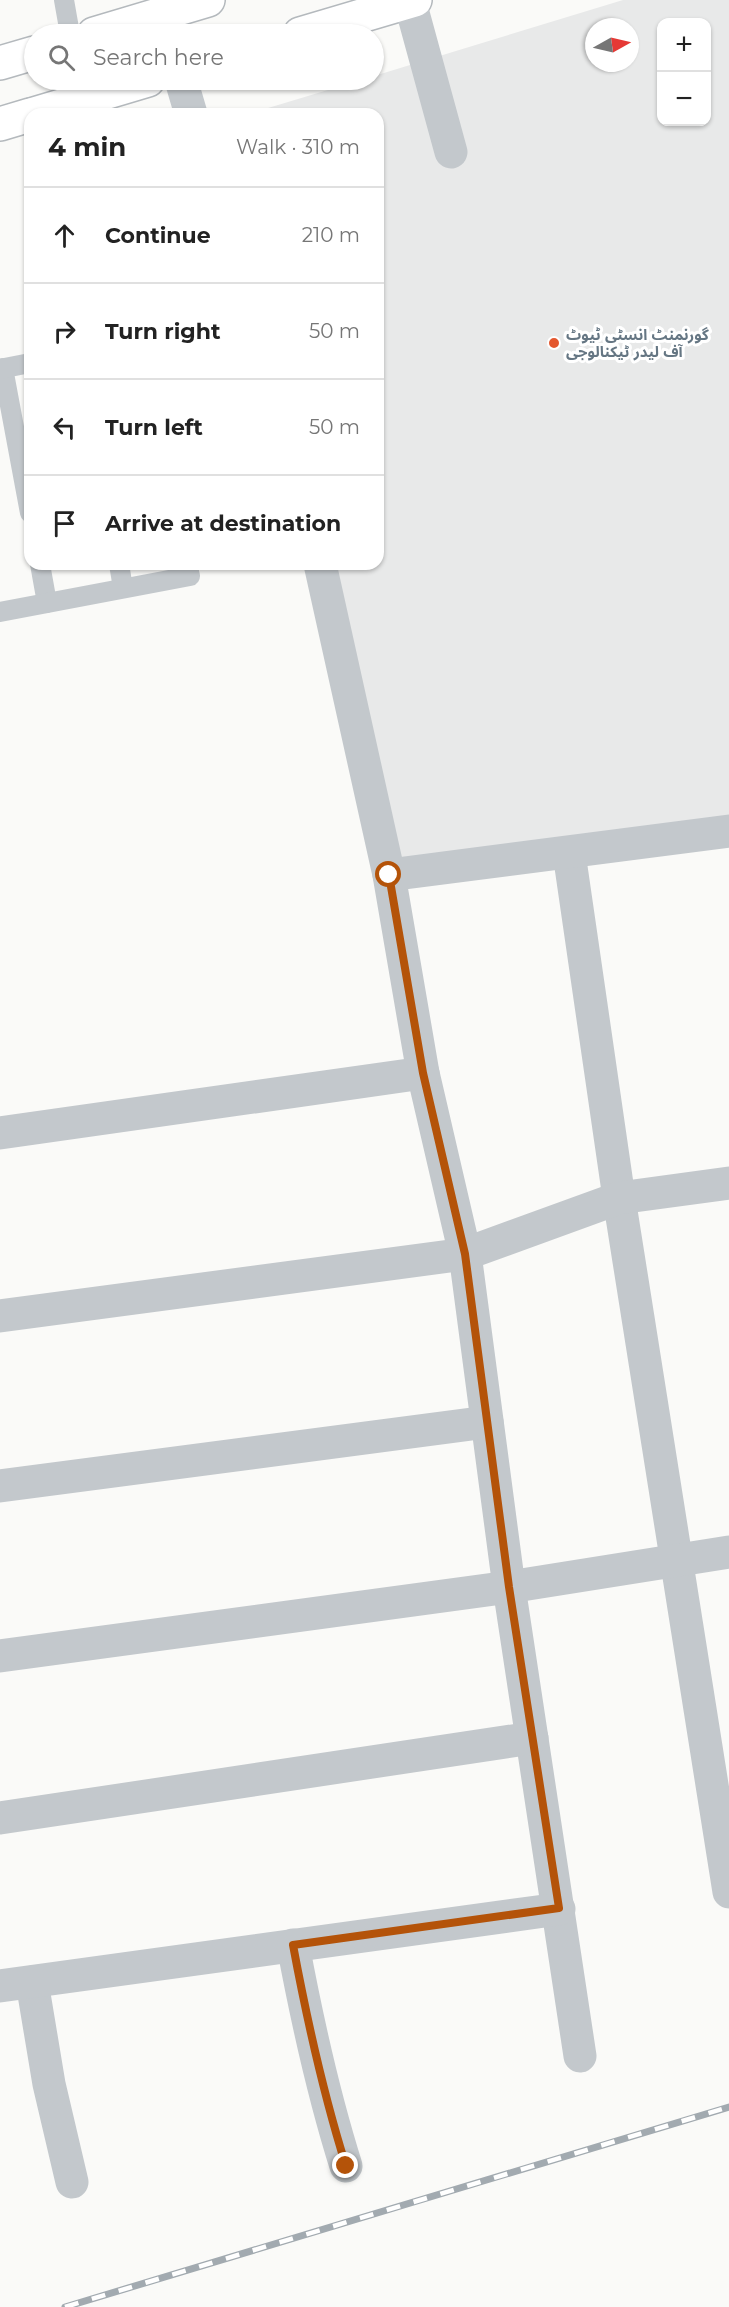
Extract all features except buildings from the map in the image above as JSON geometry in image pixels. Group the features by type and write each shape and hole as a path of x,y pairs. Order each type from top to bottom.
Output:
{"highway":[{"path":"128,24 208,0"},
{"path":"334,24 412,1"},
{"path":"0,63 24,56"},
{"path":"54,108 114,90"},
{"path":"0,124 24,117"}],"street":[{"path":"412,1 451,152"},
{"path":"184,90 189,108"},
{"path":"321,570 389,875 423,1073 465,1254 509,1587 580,2056"},
{"path":"389,875 729,831"},
{"path":"569,853 619,1198 729,1892"},
{"path":"0,1133 423,1073"},
{"path":"0,1316 465,1254 619,1198 729,1183"},
{"path":"0,1486 487,1422"},
{"path":"0,1656 509,1587 729,1552"},
{"path":"0,1818 532,1738"},
{"path":"0,1986 559,1908"},
{"path":"293,1945 308,2028 326,2103 346,2166"},
{"path":"32,1982 49,2084 72,2181"}],"lane":[{"path":"64,0 68,24"},
{"path":"24,364 1,369 24,483"},
{"path":"41,570 47,603"},
{"path":"120,570 123,588"},
{"path":"0,612 190,576 188,570"}],"shaded area":[{"name":"گورنمنٹ انسٹی ٹیوٹ آف لیدر ٹیکنالوجی","path":"623,0 729,0 729,831 405,874 336,570 384,570 384,108 268,108 328,90 384,90 384,73"}],"railway":[{"path":"65,2307 729,2107"}],"place":[{"name":"گورنمنٹ انسٹی ٹیوٹ آف لیدر ٹیکنالوجی","path":"554,343"}],"route":[{"path":"346,2166 326,2103 308,2028 293,1945 559,1908 509,1587 465,1254 423,1073 389,875"}]}
